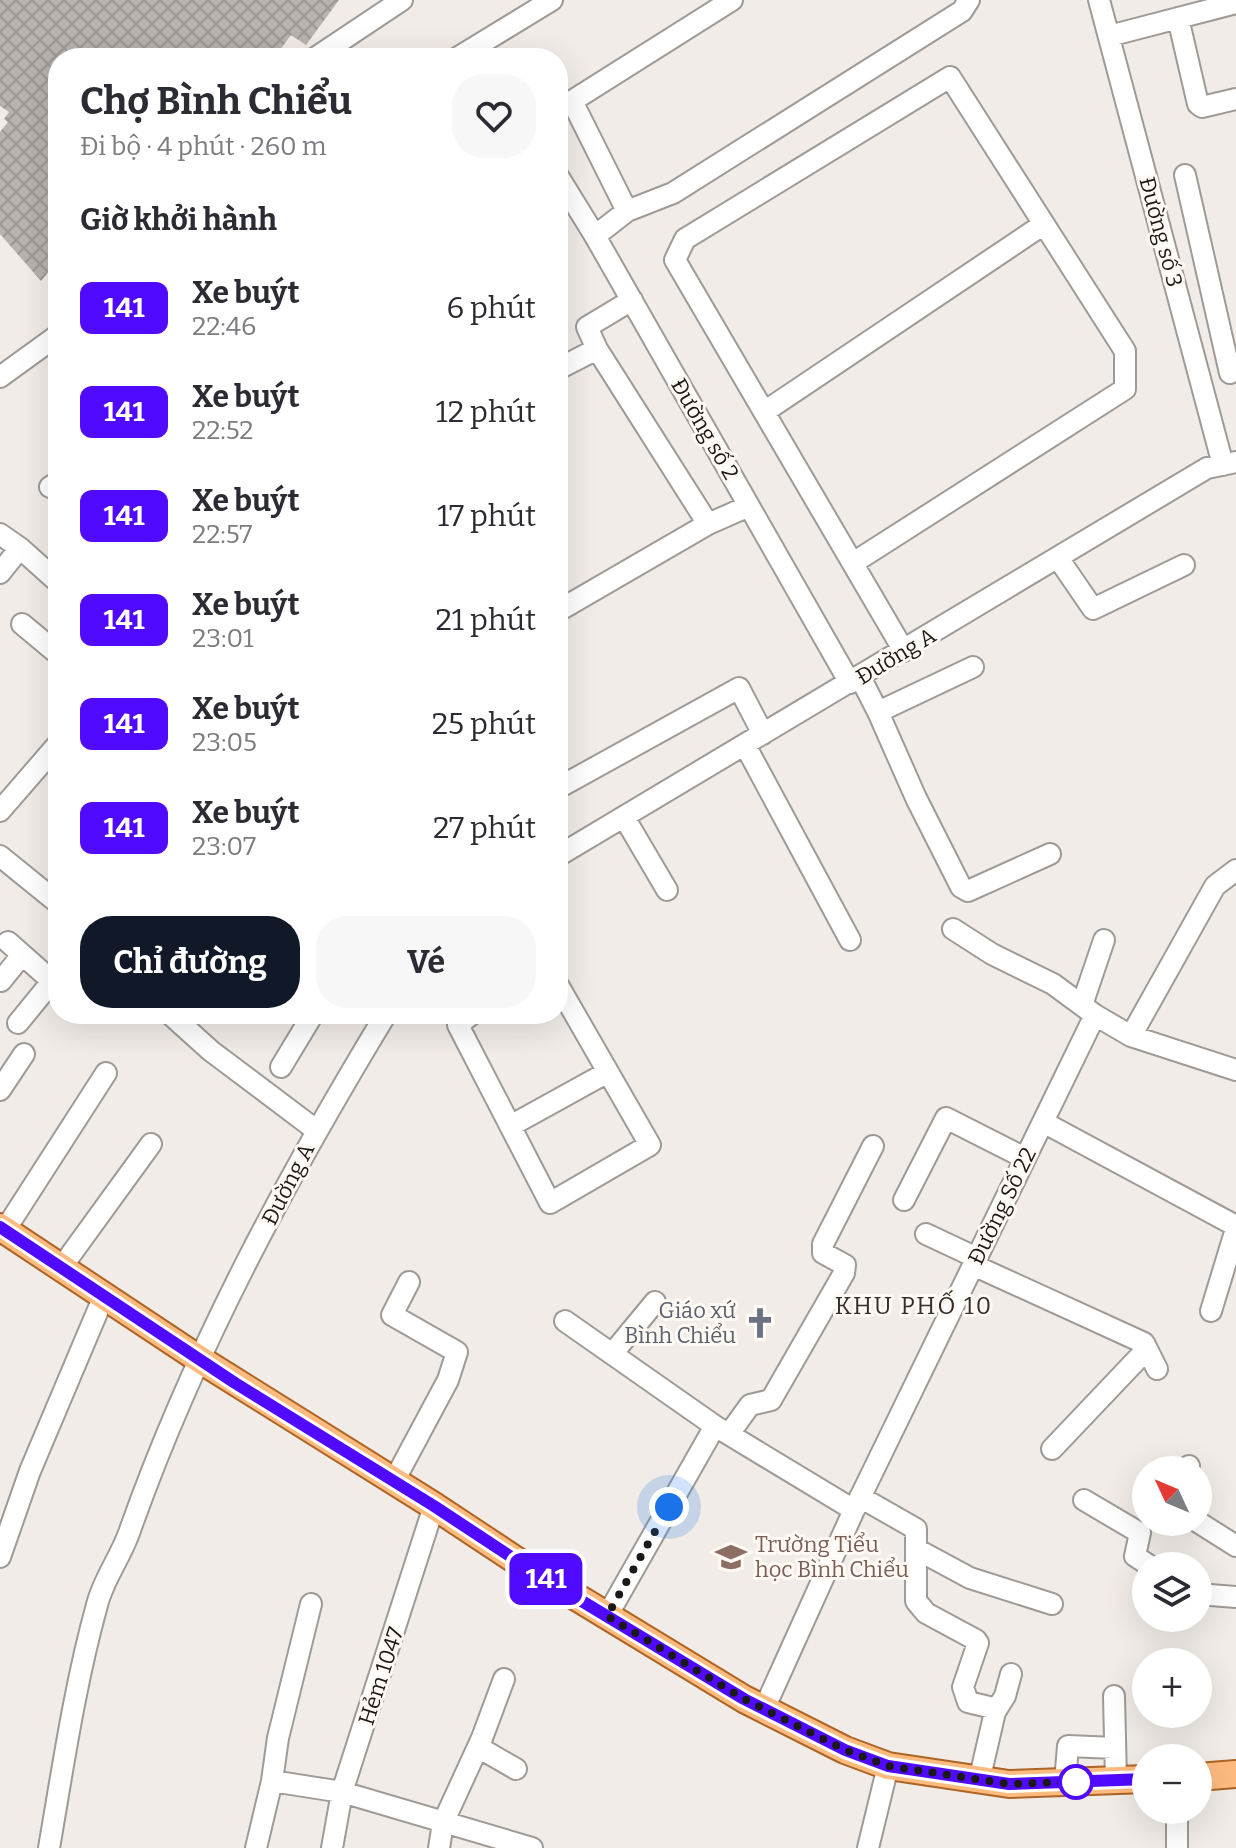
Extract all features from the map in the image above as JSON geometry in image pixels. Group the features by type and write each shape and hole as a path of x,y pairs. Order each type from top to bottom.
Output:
{"main road":[{"path":"2,1228 199,1359 607,1616 764,1709 845,1750 888,1766 979,1781 1009,1784 1132,1779"},
{"path":"1212,1776 1236,1774"}],"street":[{"path":"330,48 402,0"},
{"path":"486,48 552,0"},
{"path":"627,211 572,101 732,0"},
{"path":"595,236 627,211 673,193 962,11 969,0"},
{"name":"Đường số 3","path":"1099,0 1201,381 1229,464"},
{"path":"1109,36 1222,4"},
{"path":"1178,18 1198,104 1202,107 1236,99"},
{"path":"853,563 1125,389 1125,351 950,77 685,239 675,260 904,651"},
{"path":"1185,175 1233,373 1201,381"},
{"name":"Đường số 2","path":"568,192 749,506 855,680 878,712 961,887 968,891 1050,854"},
{"path":"764,412 1044,224"},
{"path":"632,300 587,327 597,349 708,524"},
{"path":"0,377 48,342"},
{"path":"568,364 597,349"},
{"name":"Đường A","path":"568,850 1207,468 1229,464"},
{"path":"568,605 708,524 749,506"},
{"path":"0,534 48,573"},
{"path":"0,573 20,548"},
{"path":"1058,558 1093,609 1184,565"},
{"path":"22,624 48,646"},
{"path":"878,712 973,667"},
{"path":"568,782 739,688 763,734"},
{"path":"745,745 850,940"},
{"path":"0,811 48,756"},
{"path":"624,817 667,890"},
{"path":"0,856 48,895"},
{"path":"1131,1036 1215,886 1236,870"},
{"path":"953,929 992,954 1053,984 1131,1036 1236,1070"},
{"name":"Đường Số 22","path":"764,1709 857,1503 1043,1122 1088,1010 1104,940"},
{"path":"1,981 15,949 48,973"},
{"path":"18,1023 48,987"},
{"path":"459,1024 550,1203 650,1145 568,1002"},
{"path":"181,1024 211,1051 316,1130"},
{"path":"281,1067 307,1024"},
{"name":"Đường A","path":"49,1848 70,1725 97,1601 128,1537 146,1482 199,1359 316,1130 380,1024"},
{"path":"0,1090 24,1054"},
{"path":"512,1125 608,1072"},
{"path":"2,1228 106,1073"},
{"path":"904,1200 945,1118 1025,1158"},
{"path":"1043,1122 1236,1227 1211,1311"},
{"path":"61,1268 151,1144"},
{"path":"607,1616 722,1430 750,1405 771,1400 844,1273 845,1265 823,1253 823,1244 873,1146"},
{"path":"926,1234 1144,1343 1157,1369"},
{"path":"394,1481 448,1380 457,1352 392,1315 409,1282"},
{"path":"0,1557 21,1493 104,1296"},
{"path":"612,1354 655,1302"},
{"path":"565,1321 722,1430 857,1503 915,1527 918,1537 915,1596 918,1605 926,1613 978,1643 964,1694 968,1702 997,1709"},
{"path":"1052,1449 1147,1349"},
{"path":"1084,1500 1140,1533 1136,1552"},
{"name":"Hẻm 1047","path":"332,1848 342,1792 434,1506"},
{"path":"1212,1531 1236,1546"},
{"path":"918,1550 970,1578 1052,1604"},
{"path":"1212,1595 1236,1597"},
{"path":"256,1848 272,1781 278,1738 311,1604"},
{"path":"979,1781 997,1709 1005,1696 1011,1674"},
{"path":"439,1848 443,1823 478,1747 504,1679"},
{"path":"1114,1696 1116,1780"},
{"path":"1065,1782 1068,1746 1115,1748"},
{"path":"478,1747 516,1769"},
{"path":"868,1848 888,1766"},
{"path":"272,1781 342,1792 532,1848"},
{"path":"1177,1824 1177,1848"}],"building":[{"path":"0,0 339,0 306,45 291,35 281,48 48,48 48,272 41,281 0,234 0,132 8,122 4,119 9,112 0,106"}],"bus line":[{"name":"141","path":"0,1227 235,1383 434,1506 537,1574 744,1699 845,1750 888,1766 1009,1784 1132,1779"}],"place":[{"name":"Giáo xứ Bình Chiểu","path":"760,1323"},
{"name":"Trường Tiểu học Bình Chiểu","path":"731,1557"}],"district":[{"name":"KHU PHỐ 10","path":"914,1306"}],"route":[{"path":"669,1507 607,1616 744,1699 845,1750 888,1766 1009,1784 1076,1782"}]}
